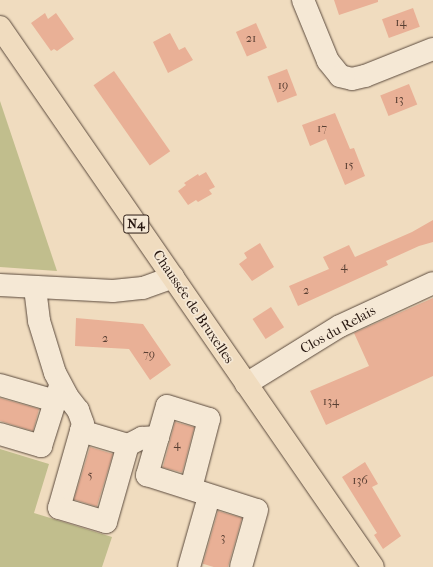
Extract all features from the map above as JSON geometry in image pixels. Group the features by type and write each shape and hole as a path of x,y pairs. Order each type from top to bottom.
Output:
{"main road":[{"name":"Chaussée de Bruxelles","path":"0,27 373,567"}],"street":[{"path":"303,0 328,61 340,76 352,79 365,76 433,49"},
{"path":"0,285 36,288 113,290 143,288 174,277"},
{"name":"Clos du Relais","path":"246,384 340,326 433,283"},
{"path":"0,434 41,446 58,394 39,321 36,288"},
{"path":"0,385 58,394 80,414 83,424 59,508 106,522 128,445"},
{"path":"189,567 200,492 209,418 167,406 147,475 200,492 257,510 241,567"},
{"path":"81,431 128,445 142,438 158,437"}],"shaded area":[{"path":"0,101 57,271 0,267"},
{"path":"0,449 49,464 34,513 112,537 102,567 0,567"}],"building":[{"path":"334,0 378,0 378,2 339,15"},
{"path":"413,8 420,27 389,38 382,19"},
{"path":"45,13 48,19 56,13 74,39 57,51 54,49 51,51 31,23"},
{"path":"256,23 267,48 247,57 236,32"},
{"path":"170,33 179,50 185,47 193,60 168,73 153,42"},
{"path":"287,69 297,95 277,103 267,77"},
{"path":"114,71 170,151 150,166 94,85"},
{"path":"409,84 417,104 388,116 380,96"},
{"path":"335,113 350,149 354,148 365,176 345,185 326,139 310,146 302,125"},
{"path":"206,172 215,187 209,190 212,194 198,202 196,200 188,205 178,191 186,185 184,183 198,174 199,176"},
{"path":"433,220 433,242 419,246 386,261 388,265 298,306 289,286 329,269 323,257 349,245 355,257 412,232"},
{"path":"260,243 274,267 252,281 239,264 247,258 244,253"},
{"path":"433,298 433,376 326,425 310,391 369,366 354,333"},
{"path":"271,307 284,327 266,339 253,319"},
{"path":"76,318 143,324 171,365 150,380 129,349 75,346"},
{"path":"0,398 39,409 33,431 0,421"},
{"path":"175,422 194,427 182,473 163,467"},
{"path":"90,447 113,454 97,507 74,500"},
{"path":"365,462 378,484 372,487 401,536 383,549 374,535 377,533 342,477"},
{"path":"218,511 242,518 228,567 214,567 203,564"}]}
